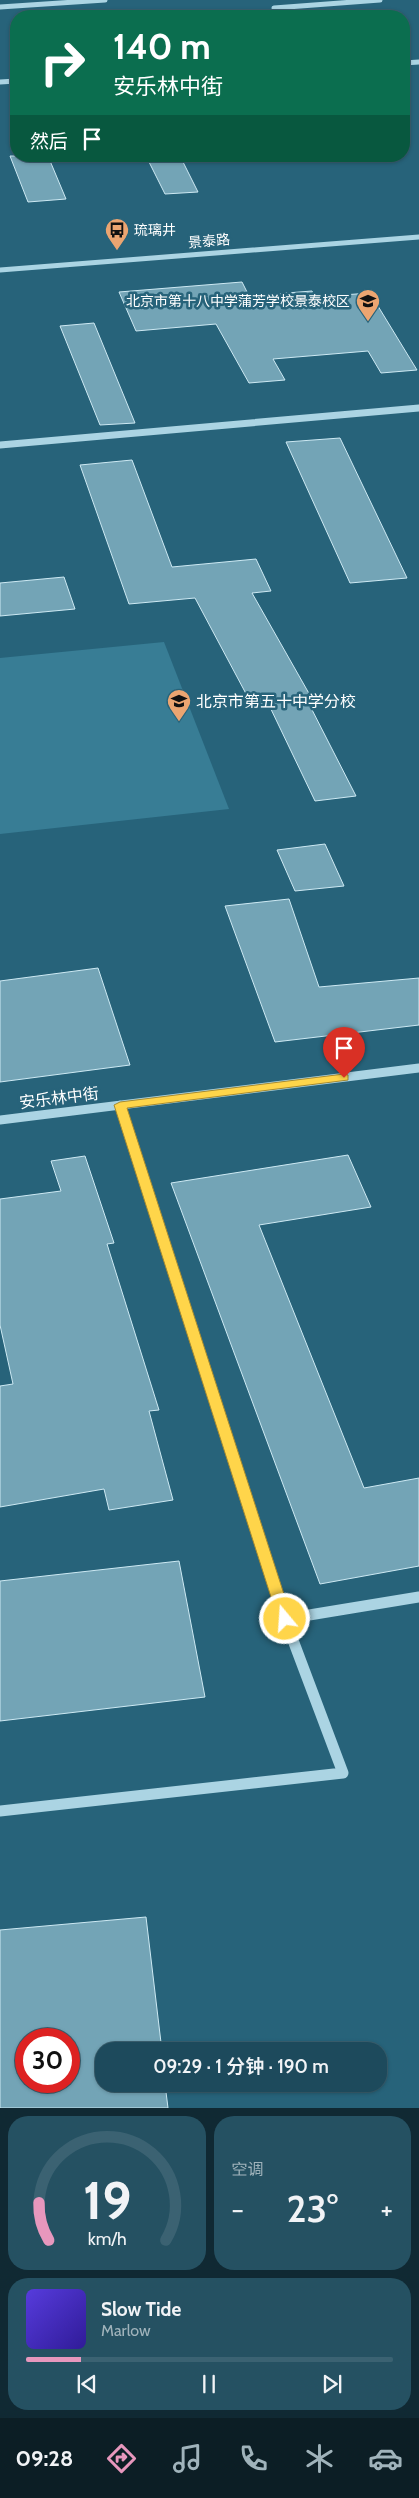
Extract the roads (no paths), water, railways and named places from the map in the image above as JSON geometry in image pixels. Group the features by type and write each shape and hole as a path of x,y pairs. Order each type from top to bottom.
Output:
{"street":[{"path":"0,7 106,0"},
{"path":"276,10 274,8 380,0"},
{"name":"景泰路","path":"0,270 419,237"},
{"path":"0,445 419,408"},
{"name":"安乐林中街","path":"0,1120 419,1068"},
{"path":"0,1811 343,1774 285,1619 120,1105"},
{"path":"285,1619 419,1597"}],"place":[{"name":"琉璃井","path":"117,251"},
{"name":"北京市第十八中学蒲芳学校景泰校区","path":"368,322"},
{"name":"北京市第五十中学分校","path":"179,722"}]}
